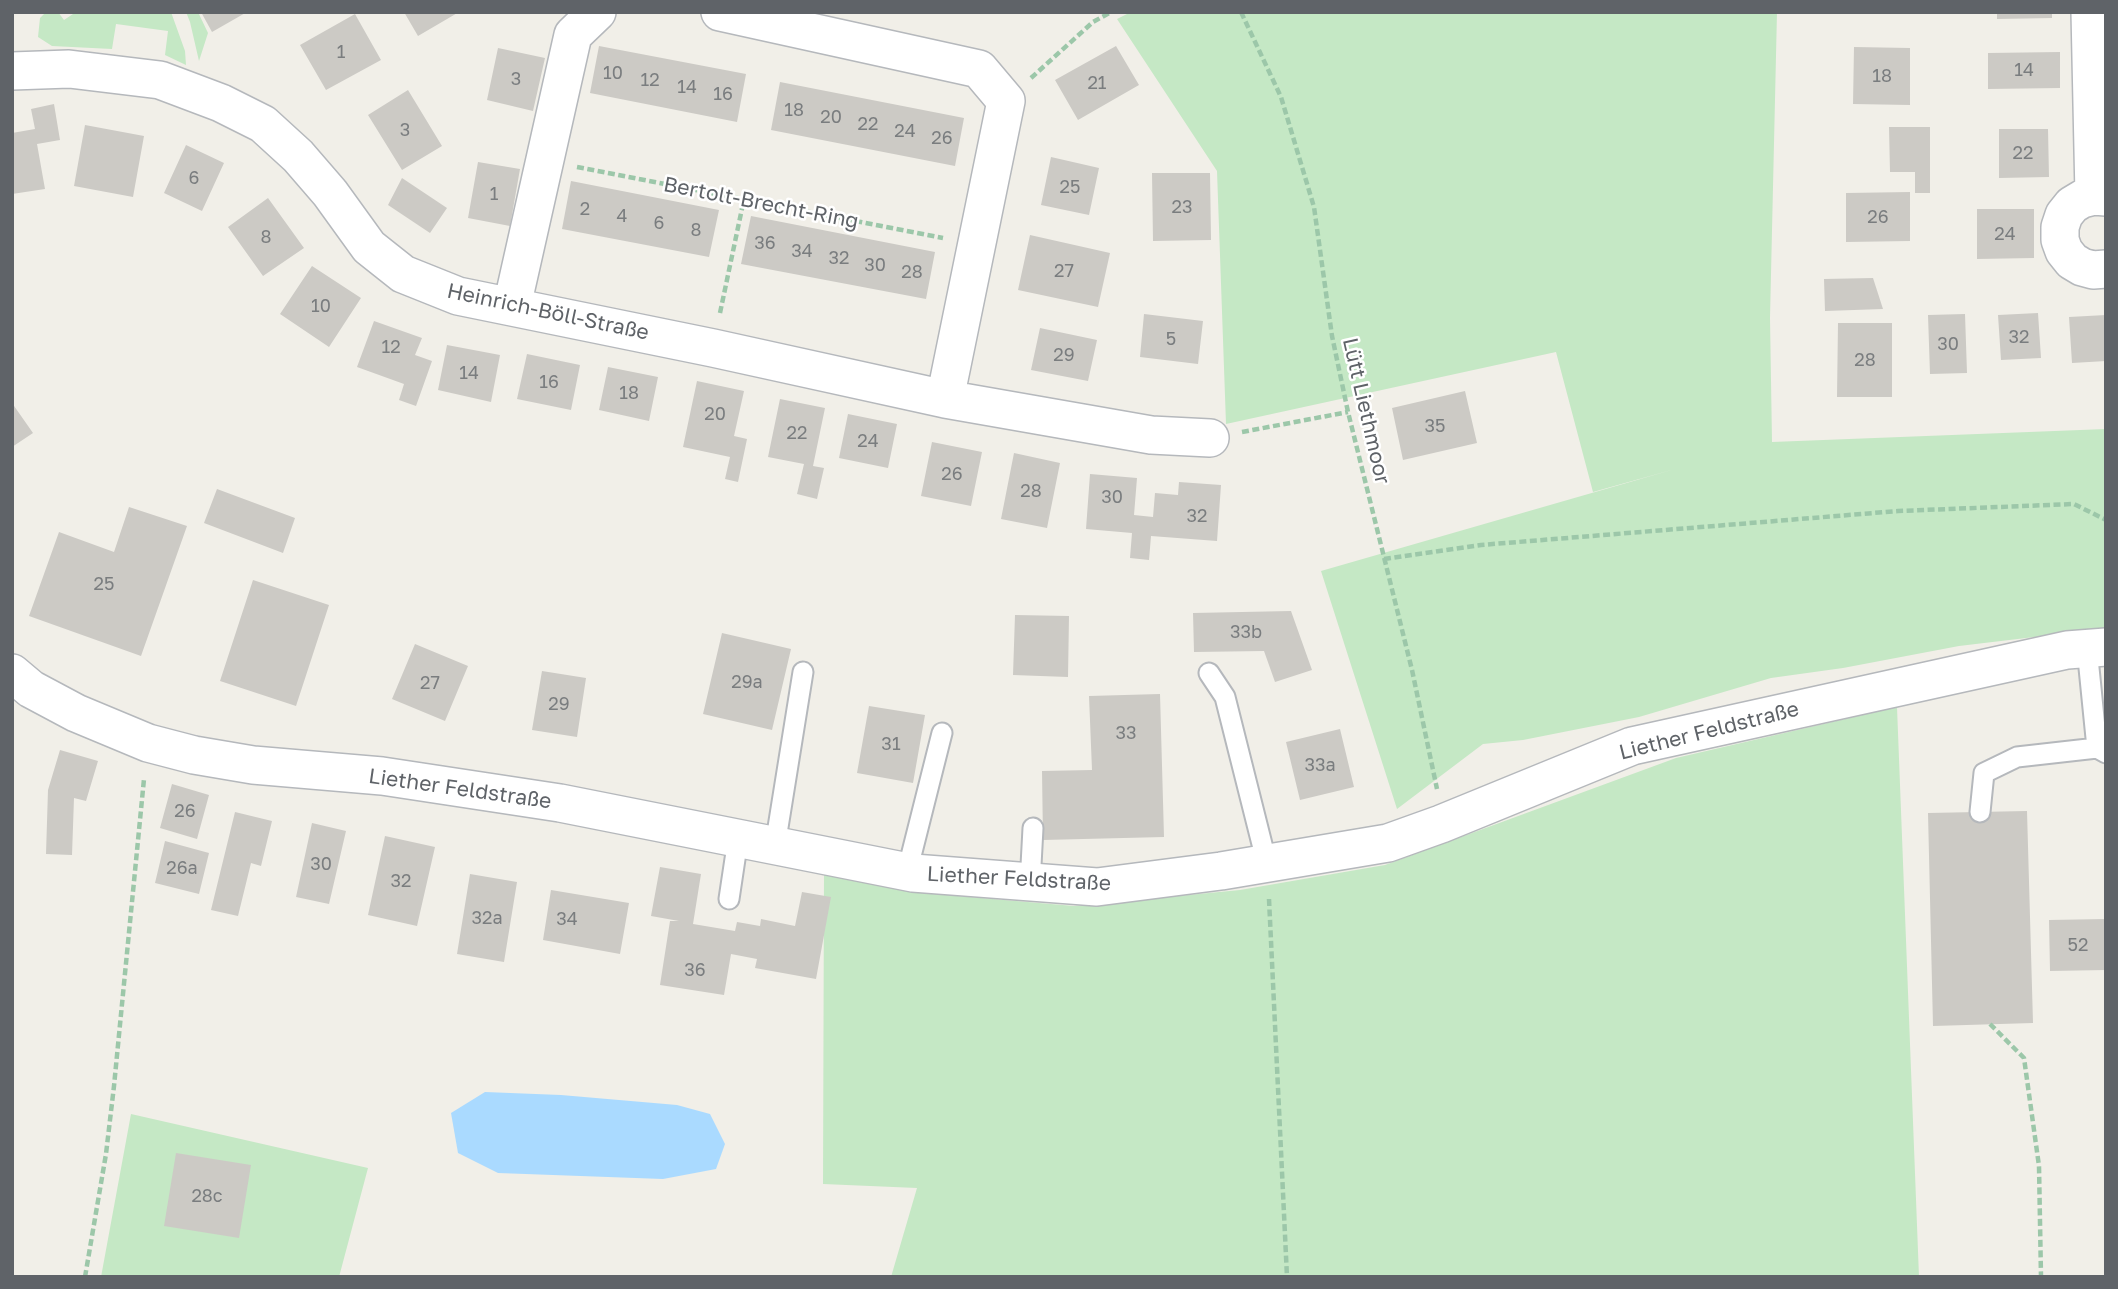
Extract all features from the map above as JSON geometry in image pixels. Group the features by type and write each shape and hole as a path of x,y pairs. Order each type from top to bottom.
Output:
{"street":[{"path":"512,306 573,35 597,12"},
{"path":"720,12 979,69 1006,101 945,399"},
{"path":"2090,12 2100,197 2082,199 2072,205 2064,215 2060,240 2072,261 2093,270 2106,269"},
{"name":"Heinrich-Böll-Straße","path":"12,71 69,69 160,80 221,103 262,124 298,156 330,193 369,247 403,274 458,296 945,399 1151,435 1210,438"},
{"name":"Liether Feldstraße","path":"12,673 31,689 76,713 148,743 194,755 253,765 382,776 560,803 907,872 1030,884 1097,887 1388,844 1632,746 2067,650 2097,648"}],"lane":[{"path":"1980,812 1984,773 2017,757 2101,750 2097,648"},
{"path":"775,846 803,672"},
{"path":"1209,673 1225,697 1267,864"},
{"path":"907,872 942,733"},
{"path":"1030,884 1033,828"},
{"path":"729,898 738,839"}],"path":[{"path":"1006,101 1093,22 1111,12"},
{"name":"Lütt Liethmoor","path":"1241,12 1281,97 1314,207 1332,336 1437,787 1441,824"},
{"name":"Bertolt-Brecht-Ring","path":"545,161 976,244"},
{"path":"713,348 744,200"},
{"path":"1210,438 1348,412"},
{"path":"1384,559 1520,541 1898,511 2074,504 2106,520"},
{"path":"85,1277 111,1113 148,743"},
{"path":"1267,864 1287,1277"},
{"path":"1990,1024 2024,1058 2039,1166 2041,1277"}],"green space":[{"path":"46,12 58,12 64,20 76,12 171,12 185,51 186,65 165,55 168,31 116,24 112,49 52,46 38,37 40,18"},
{"path":"186,12 198,12 208,33 199,61 190,22"},
{"path":"1131,12 1777,12 1770,318 1772,442 2106,429 2106,632 2068,633 1959,646 1843,668 1771,678 1639,717 1523,740 1483,744 1397,809 1321,571 1675,469 1593,492 1556,352 1226,424 1217,171 1117,19"},
{"path":"1897,707 1919,1277 891,1277 917,1188 823,1184 824,873 958,896 1074,906 1240,890 1385,865 1676,758"},
{"path":"131,1114 368,1168 339,1277 101,1277"}],"water":[{"path":"485,1092 561,1095 677,1105 710,1114 725,1144 716,1169 663,1179 498,1173 458,1153 451,1113"}],"building":[{"path":"201,12 247,12 212,32"},
{"path":"404,12 459,12 418,36"},
{"path":"1997,12 2052,12 2052,18 1997,19"},
{"path":"355,14 381,60 326,90 300,45"},
{"path":"599,46 746,74 737,122 590,93"},
{"path":"1116,46 1139,85 1078,120 1055,80"},
{"path":"1854,47 1910,48 1910,105 1853,104"},
{"path":"498,48 545,58 533,111 487,100"},
{"path":"2060,52 2060,88 1988,89 1988,53"},
{"path":"780,82 964,118 955,166 771,130"},
{"path":"408,90 442,146 402,170 368,115"},
{"path":"54,104 60,140 37,144 45,189 12,194 12,133 35,129 31,109"},
{"path":"85,125 144,136 133,197 74,186"},
{"path":"1889,127 1930,127 1930,193 1915,193 1915,172 1890,172"},
{"path":"1999,129 2048,129 2049,177 1999,178"},
{"path":"186,145 224,163 202,211 164,193"},
{"path":"1051,157 1099,168 1089,215 1041,205"},
{"path":"478,162 520,169 510,226 468,218"},
{"path":"1152,173 1210,173 1211,240 1153,241"},
{"path":"402,178 447,208 430,233 388,205"},
{"path":"571,181 719,210 709,257 562,229"},
{"path":"1910,192 1910,241 1846,242 1846,193"},
{"path":"268,198 304,248 263,276 228,227"},
{"path":"1977,209 2034,209 2034,258 1977,259"},
{"path":"751,216 935,252 926,299 741,264"},
{"path":"1030,235 1110,253 1098,307 1018,290"},
{"path":"312,266 361,298 329,347 280,314"},
{"path":"1873,278 1883,309 1825,311 1824,279"},
{"path":"2038,313 2041,358 2001,360 1998,315"},
{"path":"1144,314 1203,321 1198,364 1140,357"},
{"path":"1965,314 1967,373 1930,374 1928,315"},
{"path":"2106,315 2106,361 2072,363 2069,317"},
{"path":"374,321 422,338 415,355 432,361 416,406 399,400 404,384 357,367"},
{"path":"1838,323 1892,323 1892,397 1837,397"},
{"path":"1040,328 1097,340 1088,381 1031,370"},
{"path":"447,345 500,355 491,402 438,390"},
{"path":"527,354 580,365 571,410 517,399"},
{"path":"608,367 658,377 649,421 599,410"},
{"path":"697,381 744,391 734,436 747,439 738,482 725,479 730,457 683,447"},
{"path":"1465,391 1477,443 1403,460 1392,408"},
{"path":"780,399 825,408 813,466 824,468 817,499 797,494 804,464 768,457"},
{"path":"12,403 33,433 12,447"},
{"path":"848,414 897,424 888,468 839,458"},
{"path":"932,442 982,452 971,506 921,496"},
{"path":"1014,453 1060,463 1047,528 1001,519"},
{"path":"1090,474 1137,478 1134,515 1153,517 1155,493 1178,495 1179,482 1221,485 1217,541 1151,536 1149,560 1130,558 1132,533 1086,529"},
{"path":"217,489 295,518 283,553 204,523"},
{"path":"129,507 187,526 141,656 29,616 59,532 114,552"},
{"path":"253,580 329,605 296,706 220,681"},
{"path":"1291,611 1312,670 1275,682 1264,651 1194,652 1193,613"},
{"path":"1015,615 1069,616 1068,677 1013,675"},
{"path":"722,633 791,649 772,730 703,714"},
{"path":"415,644 468,666 445,721 392,699"},
{"path":"542,671 586,678 577,737 532,730"},
{"path":"1160,694 1164,837 1043,840 1042,771 1092,770 1089,696"},
{"path":"869,706 925,715 913,783 857,773"},
{"path":"1340,729 1354,787 1300,800 1286,742"},
{"path":"60,750 98,761 86,801 74,798 72,855 46,854 48,790"},
{"path":"172,784 209,795 197,839 160,828"},
{"path":"2027,811 2033,1023 1933,1026 1928,813"},
{"path":"235,812 272,821 261,866 251,863 238,916 211,910"},
{"path":"312,823 346,831 329,904 296,897"},
{"path":"385,836 435,847 417,926 368,915"},
{"path":"165,841 209,853 199,894 155,883"},
{"path":"660,867 701,874 693,924 735,931 737,922 760,926 761,919 795,926 802,892 831,897 816,979 755,968 757,959 731,954 724,995 660,985 670,921 679,921 651,916"},
{"path":"470,874 517,882 504,962 457,954"},
{"path":"551,890 629,903 620,954 543,940"},
{"path":"2106,919 2106,970 2050,971 2049,920"},
{"path":"176,1153 251,1165 239,1238 164,1226"}]}
